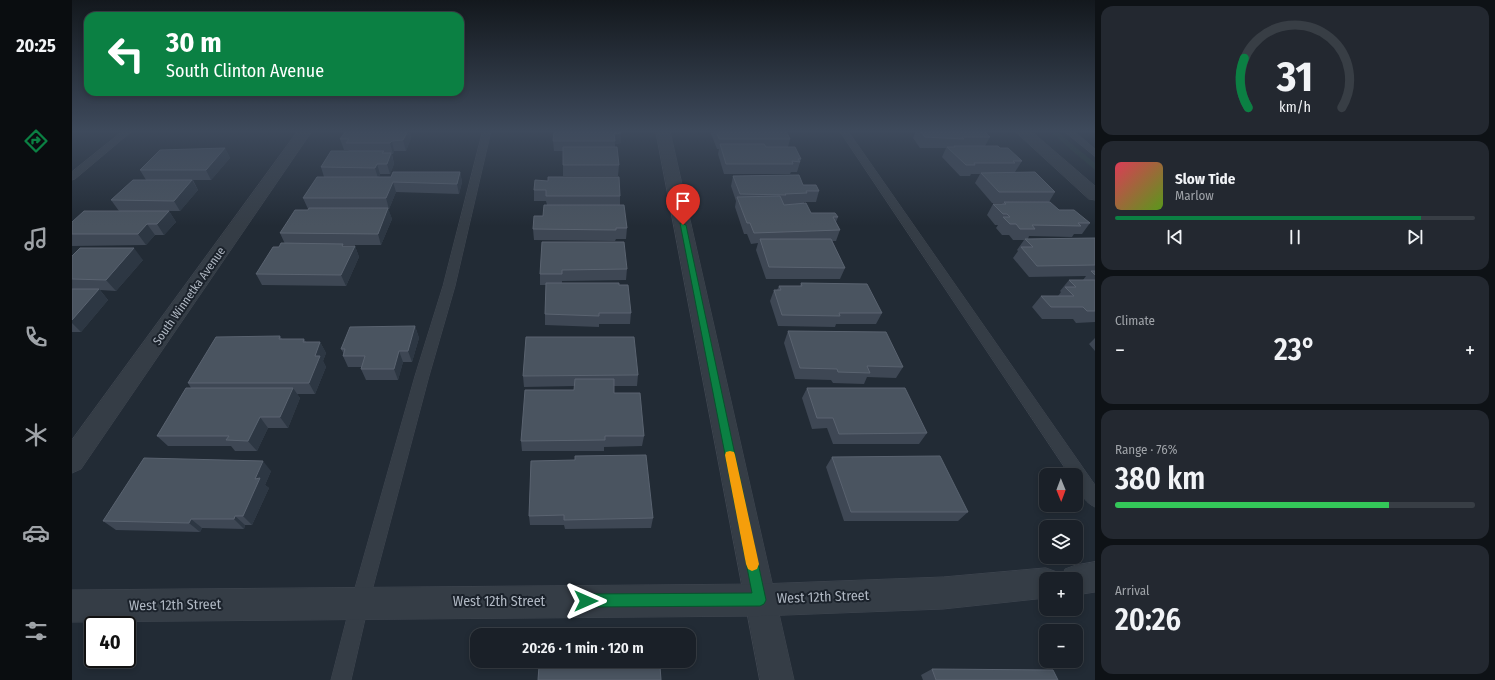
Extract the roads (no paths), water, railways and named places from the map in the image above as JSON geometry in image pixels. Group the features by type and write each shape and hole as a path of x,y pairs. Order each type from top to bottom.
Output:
{"street":[{"name":"South Winnetka Avenue","path":"72,462 283,163"},
{"path":"670,163 777,680"},
{"path":"1058,163 1095,195"},
{"path":"1083,579 1095,577"},
{"name":"West 12th Street","path":"72,606 360,602 760,600 943,593 1039,584"}],"lane":[{"path":"72,176 89,163"},
{"path":"341,680 360,602 422,376 449,286 479,163"},
{"path":"866,163 1095,499"}]}
